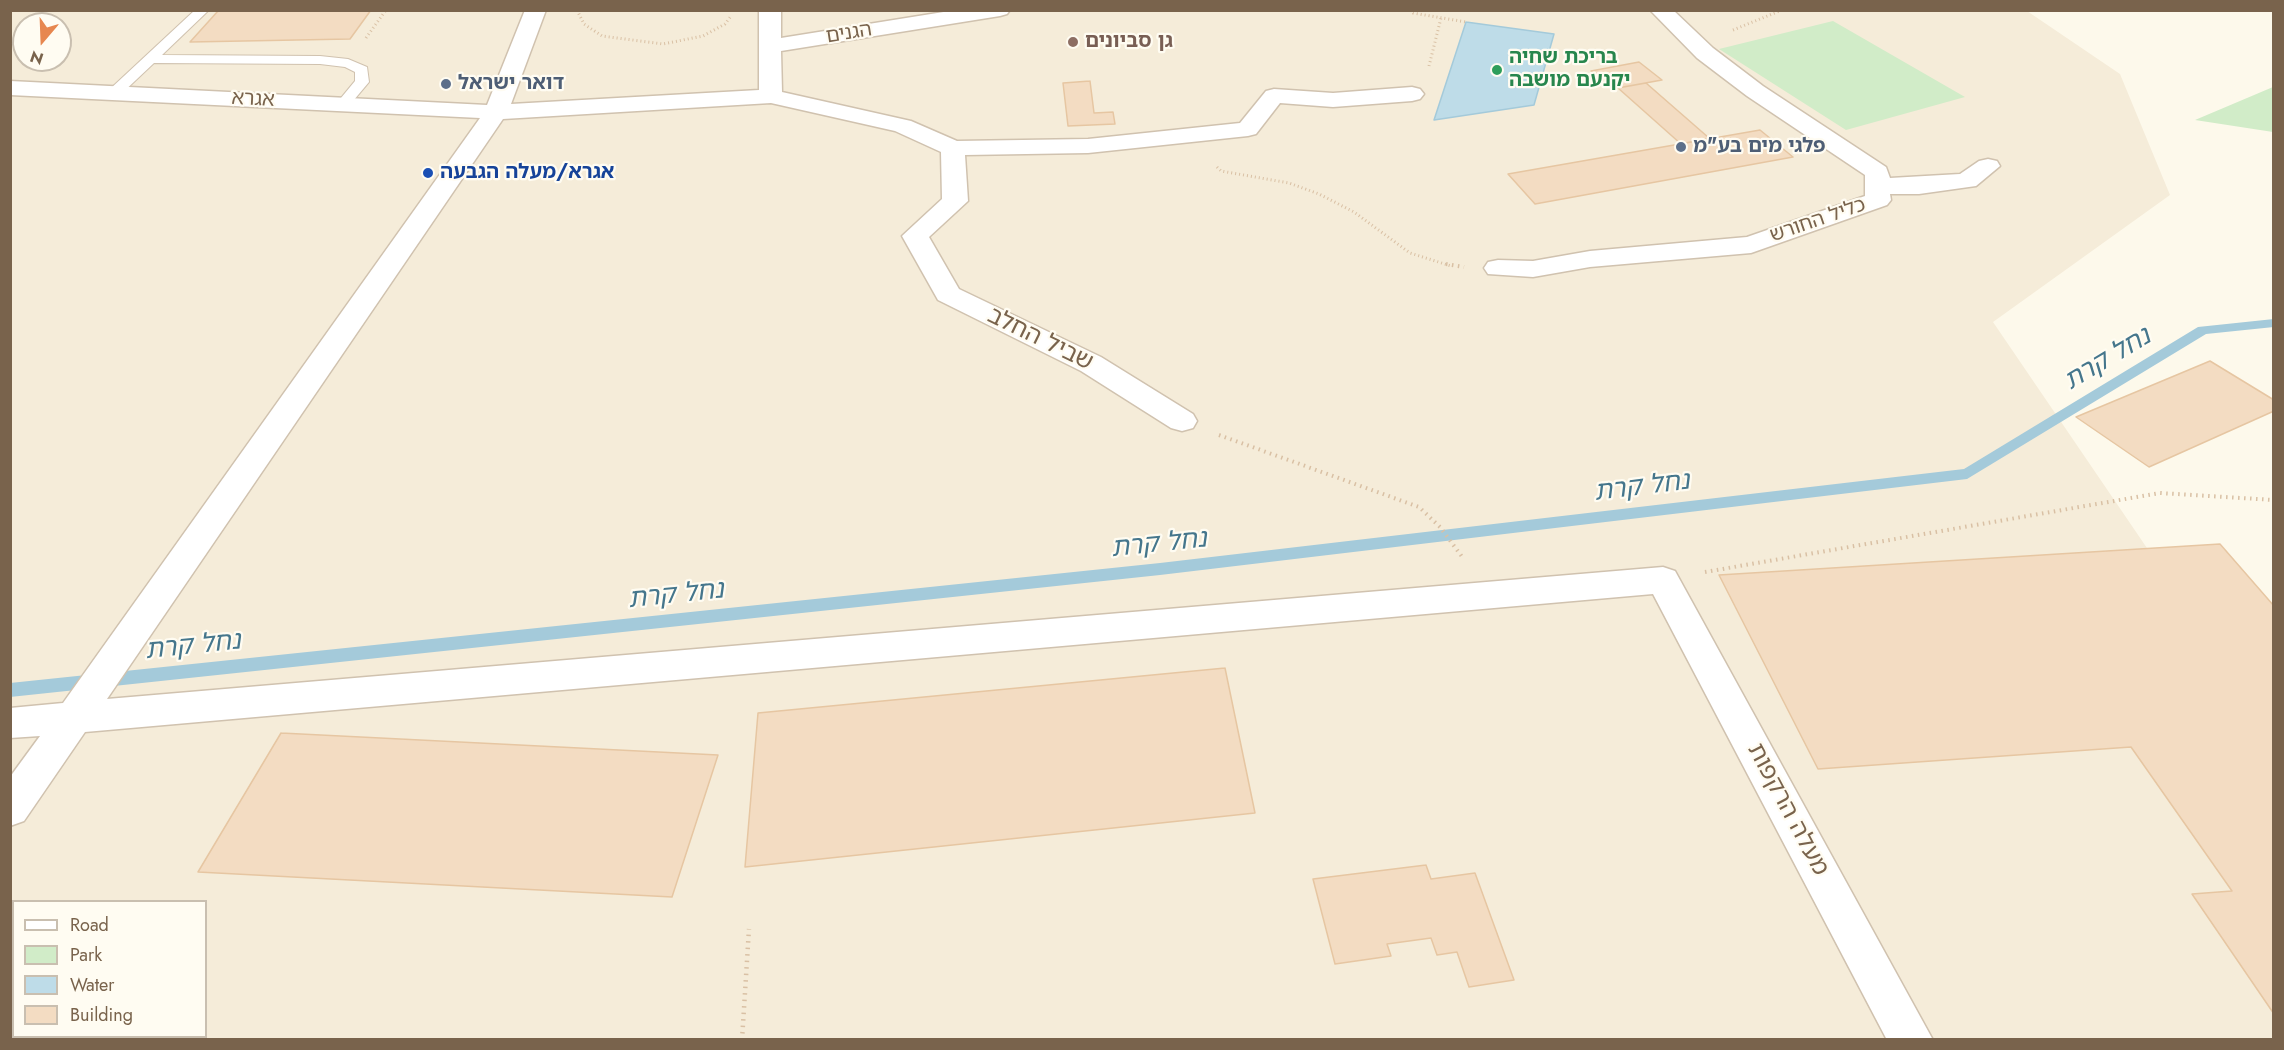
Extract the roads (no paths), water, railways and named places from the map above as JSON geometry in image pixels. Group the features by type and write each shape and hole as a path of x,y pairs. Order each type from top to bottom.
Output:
{"street":[{"path":"10,809 76,718 496,112 536,10"},
{"path":"770,10 771,96 903,126 953,148 1088,146 1184,137 1248,129 1274,96 1333,100 1412,94"},
{"name":"הגנים","path":"770,46 1000,10"},
{"name":"כליל החורש","path":"1498,268 1533,269 1590,259 1751,245 1878,200 1877,172 1755,91 1698,46 1660,10"},
{"name":"אגרא","path":"10,88 496,112 771,96"},
{"name":"שביל החלב","path":"953,148 955,201 915,236 948,294 1091,364 1182,421"},
{"path":"1878,186 1919,186 1967,181 1988,166"},
{"name":"מעלה הרקפות","path":"76,718 1663,580 1911,1040"},
{"path":"10,723 76,718"}],"lane":[{"path":"114,93 203,10"},
{"path":"150,59 320,60 348,63 362,70 362,82 343,104"}],"water":[{"name":"בריכת שחיה יקנעם מושבה","path":"1466,22 1554,34 1534,105 1434,120"}],"waterway":[{"name":"נחל קרת","path":"10,690 1160,569 1967,474 2203,330 2274,323"}],"place":[{"name":"גן סביונים","path":"1073,42"},
{"name":"בריכת שחיה יקנעם מושבה","path":"1497,70"},
{"name":"דואר ישראל","path":"446,84"},
{"name":"פלגי מים בע\"מ","path":"1681,147"},
{"name":"אגרא/מעלה הגבעה","path":"428,173"}]}
